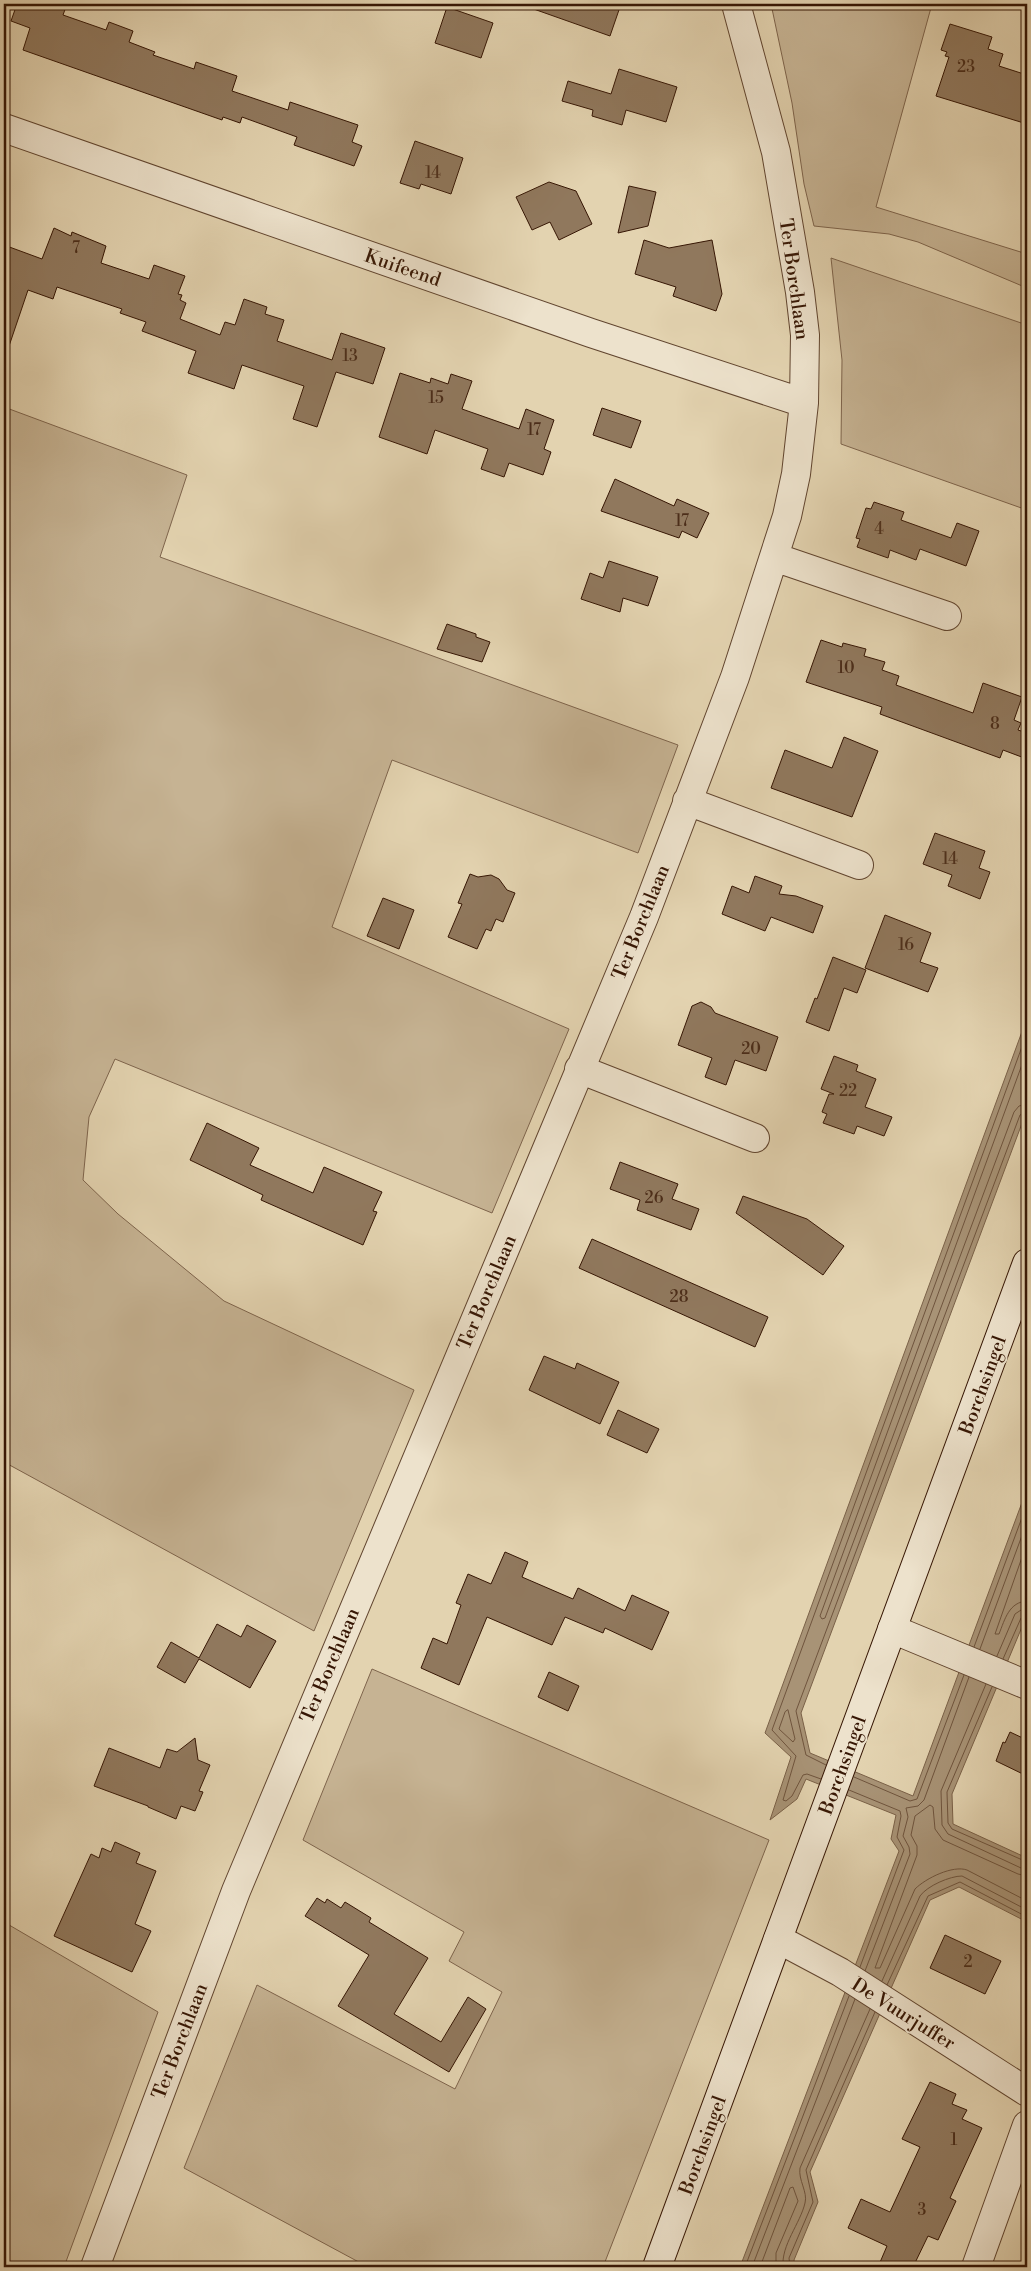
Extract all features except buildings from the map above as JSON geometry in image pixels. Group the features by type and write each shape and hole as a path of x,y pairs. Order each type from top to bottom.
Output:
{"street":[{"name":"Ter Borchlaan","path":"95,2267 247,1864 644,917 735,677 787,516 796,474 804,403 804,335 800,292 776,152 736,4"},
{"name":"Kuifeend","path":"4,128 591,332 804,403"},
{"path":"774,557 947,616"},
{"path":"687,801 859,865"},
{"path":"579,1069 755,1138"},
{"name":"Borchsingel","path":"657,2267 1027,1263"},
{"path":"892,1629 1021,1682"},
{"name":"De Vuurjuffer","path":"778,1939 840,1972 1027,2092"},
{"path":"976,2267 1027,2125"}],"shaded area":[{"path":"771,4 932,4 876,207 1027,254 1027,288 918,242 889,234 814,226 804,184 792,103"},
{"path":"831,258 1027,325 1027,510 841,444 842,360"},
{"path":"4,407 187,475 160,557 678,745 638,853 392,760 332,927 569,1029 492,1213 115,1059 89,1117 83,1180 118,1214 224,1301 414,1390 314,1631 4,1462"},
{"path":"372,1669 769,1840 603,2267 368,2267 184,2168 257,1985 455,2089 502,1992 449,1961 464,1932 303,1840"},
{"path":"4,1922 158,2012 64,2267 4,2267"}],"water":[{"path":"1027,1018 1027,1110 801,1713 810,1753 913,1796 1027,1489 1027,1615 952,1794 953,1824 1027,1858 1027,1922 959,1887 930,1900 810,2172 818,2202 794,2260 795,2267 740,2267 899,1851 891,1839 896,1815 806,1779 797,1799 770,1820 791,1757 765,1733"}]}
